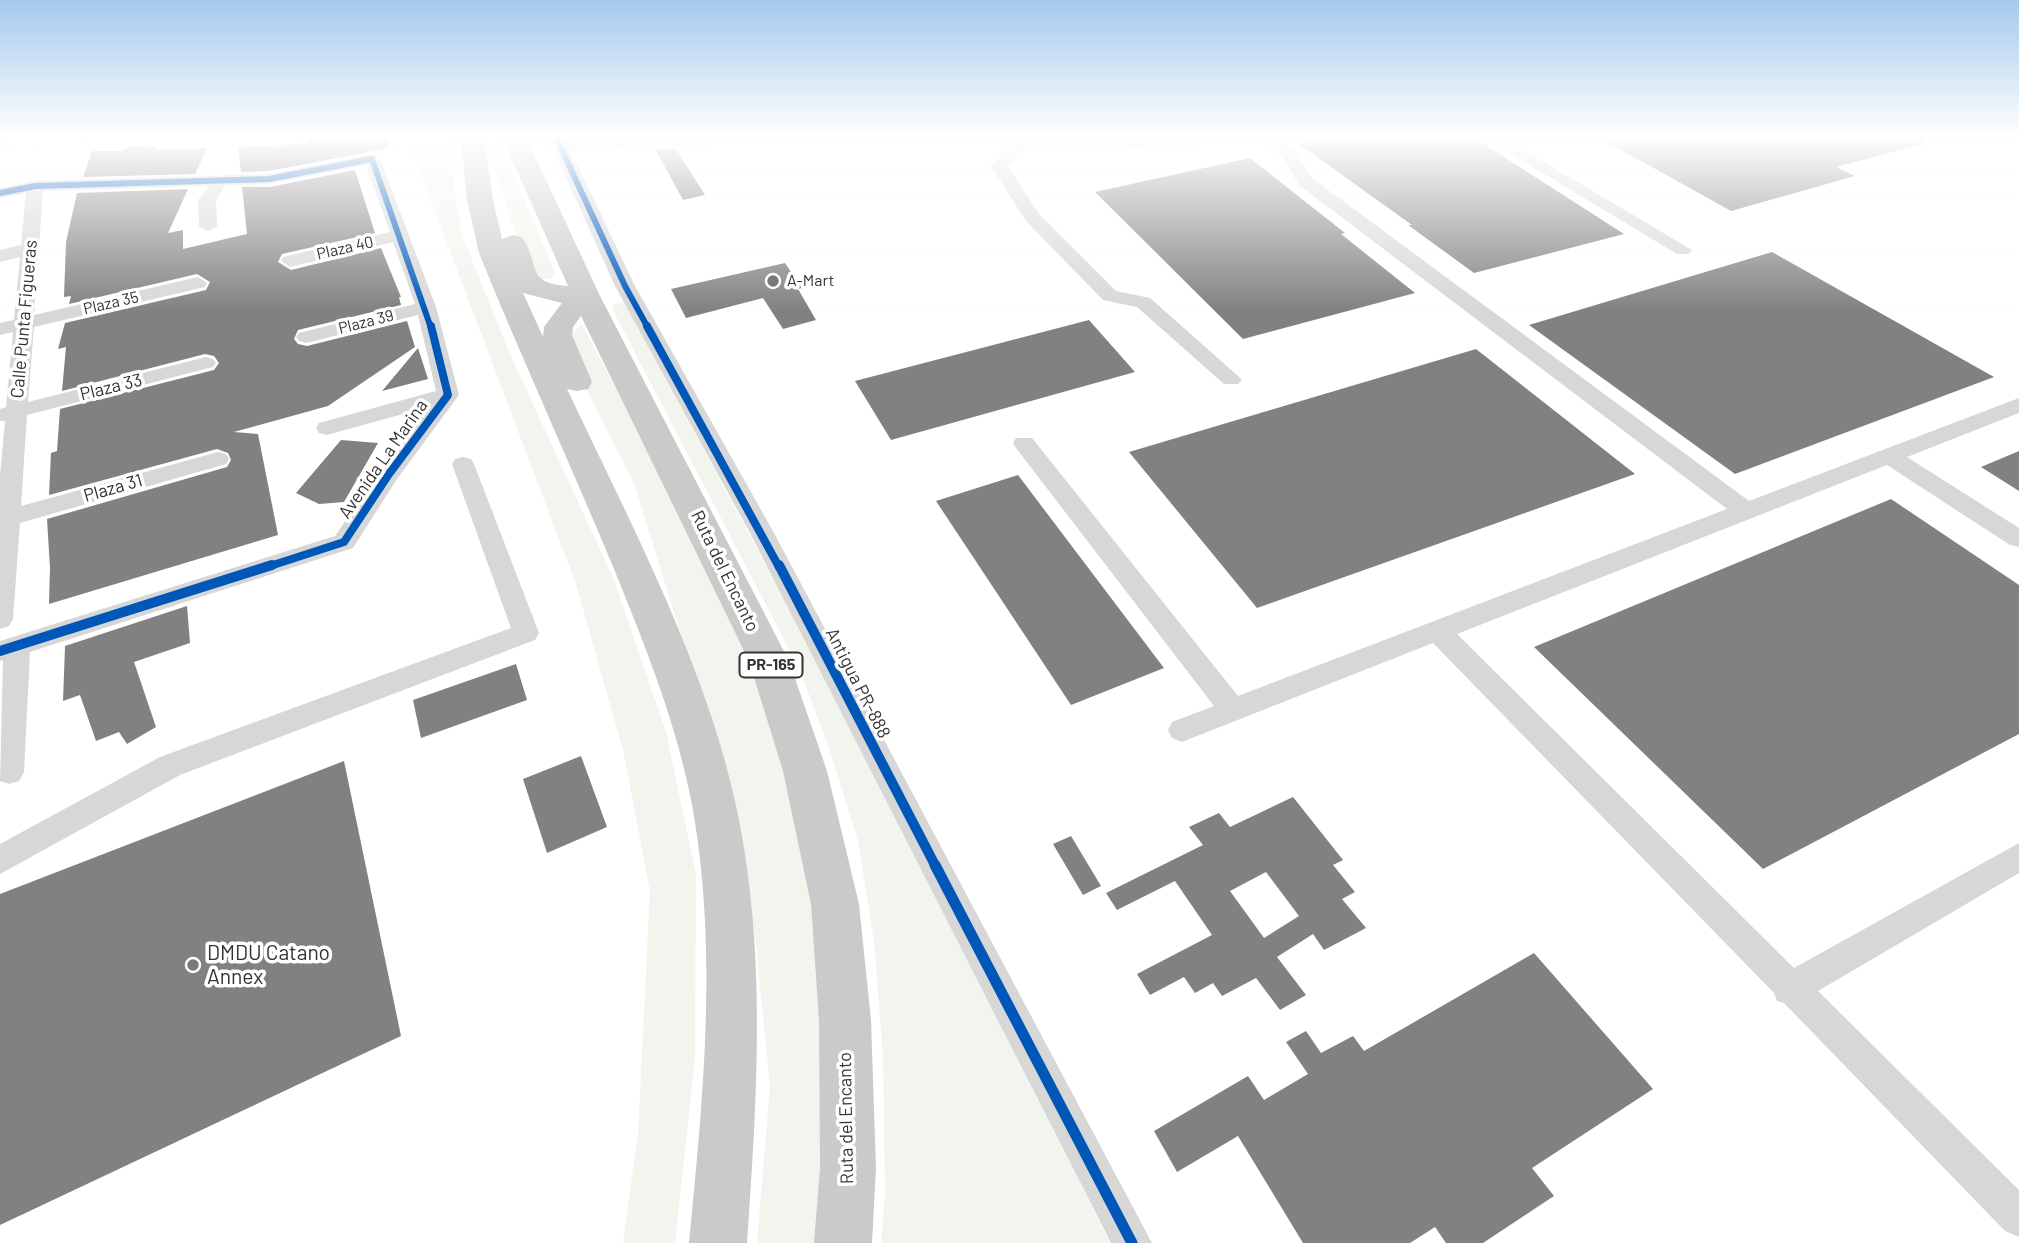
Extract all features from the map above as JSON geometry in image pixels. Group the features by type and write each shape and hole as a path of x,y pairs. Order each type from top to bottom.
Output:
{"main road":[{"path":"479,195 492,253 627,557 692,721 715,811 729,929 732,1080 718,1243"},
{"path":"497,195 525,280 543,291 606,291"},
{"name":"Ruta del Encanto","path":"549,195 606,291 769,661 805,771 835,904 845,1020 848,1168 843,1243"},
{"path":"606,291 565,313 556,327 556,337 629,497 627,557"}],"street":[{"name":"Calle Punta Figueras","path":"0,619 8,414 24,323 34,195"},
{"path":"208,226 207,200 211,195"},
{"name":"Avenida La Marina","path":"8,649 344,542 389,474 448,394 426,307 385,195"},
{"name":"Antigua PR-888","path":"576,195 606,291 762,533 1132,1243"},
{"path":"1018,195 1032,217 1110,296 1143,302 1231,380"},
{"path":"1324,195 1746,511"},
{"path":"1592,195 1683,250"},
{"name":"Plaza 40","path":"290,261 400,235"},
{"path":"0,256 29,249"},
{"name":"Plaza 35","path":"0,329 198,283"},
{"name":"Plaza 39","path":"306,337 426,307"},
{"name":"Plaza 33","path":"8,414 206,363"},
{"path":"327,428 448,394"},
{"path":"1182,730 2019,405"},
{"path":"1024,443 1233,710"},
{"path":"1889,456 2019,539"},
{"name":"Plaza 31","path":"4,519 218,459"},
{"path":"0,860 170,766 526,633 463,464"},
{"path":"1437,631 1789,989 2019,1217"},
{"path":"8,649 9,772"},
{"path":"1789,989 2019,857"}],"shaded area":[{"path":"429,195 455,195 462,235 509,352 614,580 666,732 696,874 695,1058 675,1243 623,1243 638,1133 650,891 623,750 576,584"},
{"path":"503,195 522,195 555,272 551,278 542,280 530,276"},
{"path":"614,304 626,305 816,659 1110,1243 881,1243 885,1193 883,1056 874,941 858,841 829,748 799,668 612,309"},
{"path":"582,325 713,570 775,717 816,915 826,1015 820,1243 757,1243 770,1086 756,944 740,842 692,670 634,483 565,347 569,334"}],"building":[{"path":"77,195 185,195 168,233 183,230 183,249 247,234 243,195 363,195 375,233 282,254 278,262 291,270 381,248 401,297 401,305 298,330 294,339 298,344 307,346 407,321 415,347 328,406 234,432 258,434 278,535 49,604 47,519 227,467 231,460 228,453 217,449 49,495 51,453 57,451 60,409 214,370 219,363 214,356 205,354 62,391 66,347 58,349 65,323 206,290 210,282 197,274 69,304 71,296 64,297 66,242"},
{"path":"680,195 705,195 683,200"},
{"path":"1098,195 1297,195 1415,293 1243,339"},
{"path":"1370,195 1563,195 1624,234 1474,273 1408,225 1412,225"},
{"path":"1702,195 1788,195 1731,211"},
{"path":"1772,252 1994,377 1735,474 1529,325"},
{"path":"785,263 802,288 798,289 816,320 783,329 763,298 686,318 671,289"},
{"path":"1089,320 1135,372 891,440 855,381"},
{"path":"418,348 428,379 382,391"},
{"path":"1476,349 1635,474 1257,608 1129,452"},
{"path":"341,440 378,443 344,502 319,504 296,493"},
{"path":"2019,451 2019,491 1981,467"},
{"path":"1018,475 1164,668 1071,705 936,501"},
{"path":"1891,499 2019,585 2019,734 1763,869 1534,647"},
{"path":"187,606 190,643 134,662 156,727 127,744 119,732 96,741 80,695 63,701 65,646"},
{"path":"516,664 527,700 421,738 413,700"},
{"path":"581,756 607,827 547,853 523,779"},
{"name":"DMDU Catano Annex","path":"344,761 401,1036 0,1225 0,894"},
{"path":"1293,797 1343,860 1333,865 1355,892 1342,899 1366,928 1324,950 1313,934 1277,957 1306,995 1280,1010 1256,978 1222,996 1213,983 1195,993 1184,977 1150,995 1137,974 1212,935 1175,881 1117,910 1106,893 1203,845 1189,827 1219,813 1230,827","holes":["1266,872 1299,916 1264,938 1230,891"]},
{"path":"1071,836 1101,886 1083,895 1053,844"},
{"path":"1534,953 1653,1089 1532,1168 1554,1196 1483,1243 1446,1243 1435,1227 1410,1243 1303,1243 1238,1136 1177,1172 1154,1131 1248,1076 1264,1100 1308,1074 1286,1042 1306,1031 1321,1053 1353,1036 1364,1051"}],"cycle path":[{"path":"0,651 344,542 389,474 448,395 426,307 385,195"},
{"path":"583,195 625,286 762,533 1132,1243"}],"place":[{"name":"A-Mart","path":"773,281"},
{"name":"DMDU Catano Annex","path":"193,965"}]}
